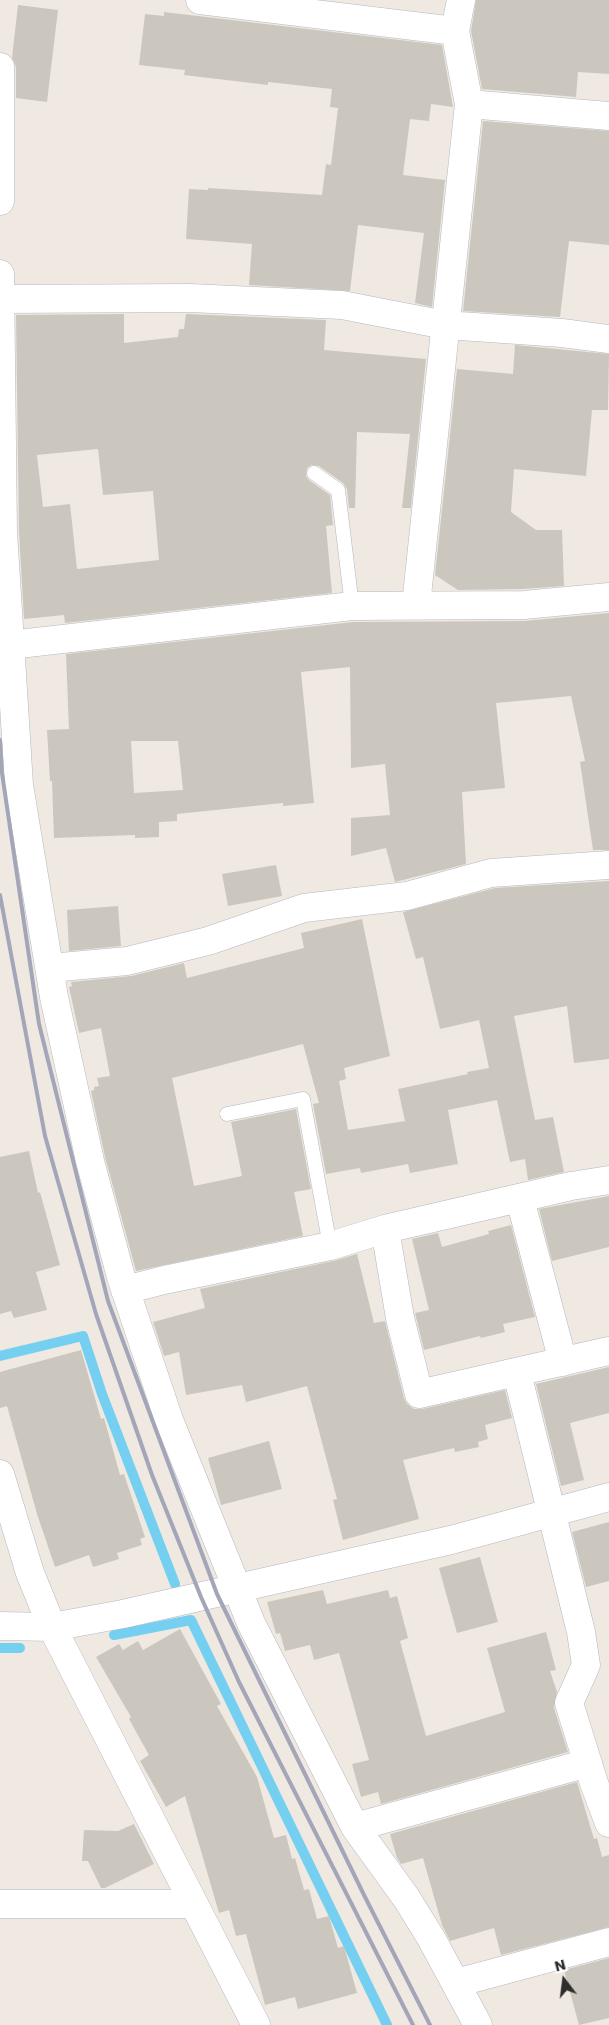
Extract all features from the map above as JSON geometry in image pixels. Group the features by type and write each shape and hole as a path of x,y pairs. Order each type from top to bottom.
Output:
{"street":[{"path":"200,0 455,31"},
{"path":"416,605 469,104 455,31 461,0"},
{"path":"0,67 0,200"},
{"path":"469,104 609,116"},
{"path":"0,274 3,532 19,785 54,997 90,1161 125,1290 169,1420 251,1622 355,1827 407,1899 478,2025"},
{"path":"0,299 190,298 342,305 445,325 562,333 609,339"},
{"path":"10,646 352,606 524,605 609,597"},
{"path":"50,968 127,961 208,941 304,908 407,896 491,873 609,865"},
{"path":"125,1290 164,1280 330,1246 385,1229 571,1186 609,1180"},
{"path":"520,1198 563,1362"},
{"path":"385,1229 400,1318 418,1394 609,1351"},
{"path":"517,1373 581,1632 586,1665 569,1703 609,1823"},
{"path":"0,1474 30,1573 52,1626 256,2025"},
{"path":"0,1626 52,1626 123,1614 451,1540 609,1497"},
{"path":"355,1827 588,1763"},
{"path":"0,1904 193,1904"},
{"path":"456,1983 609,1942"}],"lane":[{"path":"314,473 338,490 352,606"},
{"path":"226,1114 303,1099 330,1246"}],"building":[{"path":"476,0 609,0 609,74 578,72 576,97 482,89 471,31"},
{"path":"18,5 58,10 47,102 16,98 16,67 12,58"},
{"path":"164,12 442,45 453,107 431,104 429,121 410,119 403,175 445,180 432,307 415,303 424,233 358,225 350,291 249,285 252,244 186,239 189,189 208,190 208,188 322,195 326,164 331,165 338,108 330,107 332,89 268,82 268,85 184,75 185,70 139,65 145,14 164,16"},
{"path":"483,121 609,131 609,245 569,241 560,317 463,311"},
{"path":"124,314 124,343 178,337 179,329 184,329 186,314 326,320 324,350 426,359 411,508 402,508 410,434 357,432 355,508 349,508 347,489 343,483 319,466 311,465 307,468 306,476 309,480 330,495 333,525 326,526 332,593 65,623 64,615 24,619 19,531 16,315","holes":["98,449 103,495 153,491 159,560 77,569 70,504 43,507 37,455"]},
{"path":"515,345 609,354 608,410 592,410 586,476 514,469 511,512 536,530 562,530 564,586 458,590 435,575 457,369 513,374"},
{"path":"609,613 609,850 593,850 580,762 585,761 571,696 496,703 505,788 462,792 466,864 395,882 386,848 351,856 351,818 390,815 385,764 351,768 350,667 301,672 314,803 283,806 283,803 177,814 177,821 159,822 159,837 135,838 135,835 54,838 52,781 50,781 47,730 69,729 66,654 353,622 524,621","holes":["131,741 178,741 183,790 134,793"]},
{"path":"276,865 282,896 228,906 222,874"},
{"path":"609,881 609,1059 574,1063 567,1006 514,1016 535,1120 553,1117 564,1172 528,1180 525,1159 510,1162 497,1100 448,1110 458,1164 410,1173 408,1164 361,1173 360,1168 326,1174 313,1104 319,1103 303,1044 172,1078 194,1186 242,1176 231,1122 296,1109 311,1189 294,1192 303,1236 136,1271 105,1157 91,1091 94,1090 94,1087 99,1086 97,1078 110,1076 101,1028 79,1033 69,987 72,986 71,982 131,976 184,963 187,978 304,948 301,933 362,919 390,1056 344,1068 346,1079 339,1081 348,1130 405,1121 398,1089 489,1068 479,1020 440,1029 423,957 416,959 403,912 495,888"},
{"path":"118,906 121,946 69,951 67,910"},
{"path":"29,1151 38,1193 40,1192 60,1265 36,1272 47,1310 14,1318 11,1311 0,1314 0,1157"},
{"path":"609,1196 609,1247 552,1261 539,1209"},
{"path":"511,1225 535,1317 503,1324 505,1332 481,1338 480,1336 424,1350 415,1313 429,1310 412,1239 438,1233 442,1247 489,1234 488,1231"},
{"path":"357,1254 374,1323 385,1321 407,1404 414,1409 422,1409 505,1390 512,1418 485,1425 488,1439 478,1442 479,1447 455,1452 454,1448 403,1460 419,1519 343,1540 333,1500 337,1499 307,1386 246,1402 242,1385 186,1395 179,1352 164,1356 153,1322 205,1308 200,1289 333,1261"},
{"path":"81,1350 101,1419 104,1418 120,1475 124,1474 145,1537 140,1539 142,1545 117,1553 119,1559 93,1567 89,1555 55,1567 37,1514 7,1406 0,1408 0,1372"},
{"path":"609,1367 609,1413 570,1423 584,1480 561,1486 536,1384"},
{"path":"269,1441 282,1489 221,1505 208,1458"},
{"path":"609,1522 609,1581 586,1587 572,1532"},
{"path":"480,1557 498,1622 457,1633 439,1568"},
{"path":"323,1590 327,1604 388,1590 390,1598 397,1596 408,1638 400,1641 426,1736 505,1712 487,1648 546,1632 556,1670 550,1671 557,1692 554,1708 568,1752 381,1804 378,1792 361,1797 352,1764 369,1760 339,1653 314,1660 310,1645 285,1651 280,1633 276,1634 267,1602"},
{"path":"180,1629 221,1704 217,1706 257,1777 274,1838 286,1835 292,1859 295,1858 304,1890 309,1889 317,1919 329,1916 338,1948 344,1946 357,1993 298,2009 295,1997 265,2005 246,1934 236,1936 229,1910 219,1913 185,1796 166,1807 140,1761 149,1755 129,1719 131,1717 96,1657 119,1644 123,1650 138,1641 143,1650"},
{"path":"577,1782 594,1839 597,1838 602,1857 609,1855 609,1927 501,1955 494,1928 450,1941 442,1925 423,1858 401,1864 397,1858 390,1834"},
{"path":"134,1824 154,1864 105,1888 101,1888 88,1861 82,1861 84,1830 118,1831"},
{"path":"609,1958 609,2018 579,2025 564,1970"}],"waterway":[{"path":"0,1356 83,1336 102,1394 175,1584"},
{"path":"114,1635 191,1620 387,2025"},
{"path":"0,1648 20,1648"}],"railway":[{"path":"0,740 2,773 39,1024 108,1301 217,1594 365,1897 430,2025"},
{"path":"0,895 45,1136 96,1314 152,1475 201,1597 239,1682 413,2025"}]}
